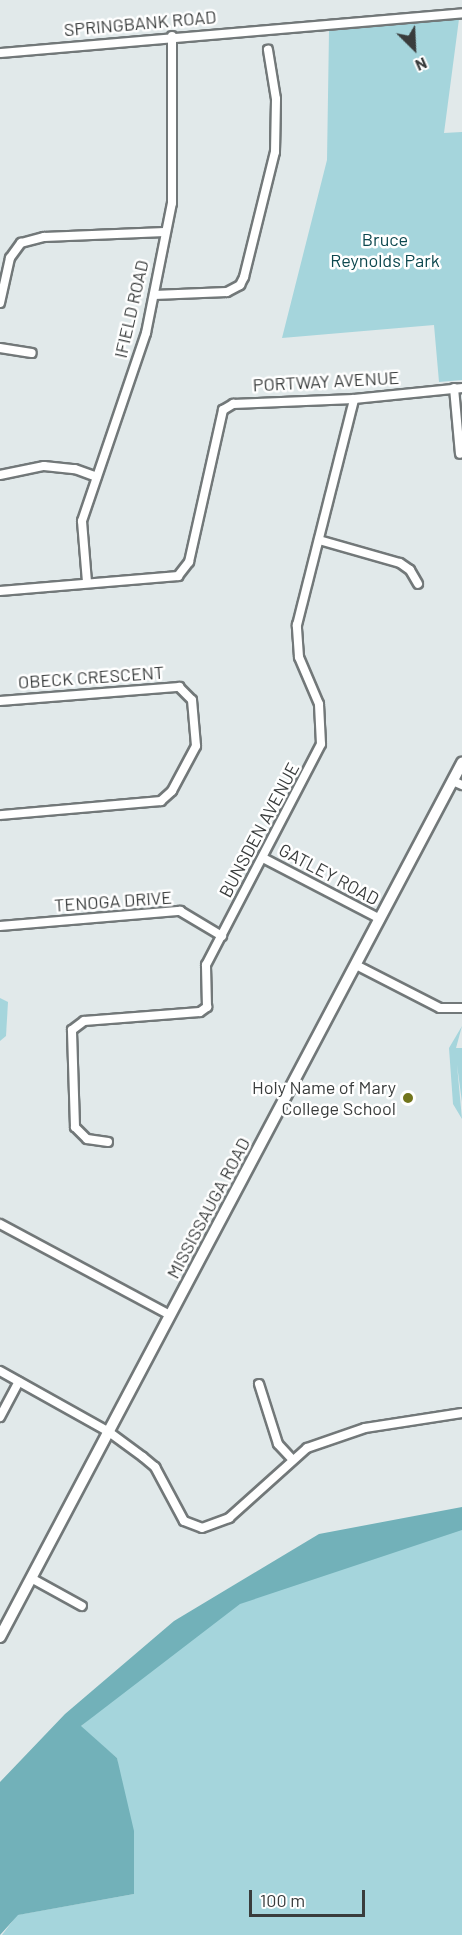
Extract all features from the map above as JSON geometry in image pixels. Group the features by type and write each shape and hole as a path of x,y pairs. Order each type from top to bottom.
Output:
{"main road":[{"name":"MISSISSAUGA ROAD","path":"0,1637 380,919 457,783 462,763"}],"street":[{"name":"SPRINGBANK ROAD","path":"0,53 172,36 462,13"},
{"name":"IFIELD ROAD","path":"87,582 82,521 146,333 172,203 172,36"},
{"path":"154,295 227,291 240,285 244,277 275,152 276,99 268,50"},
{"path":"0,303 10,258 21,243 44,237 165,232"},
{"path":"0,348 32,353"},
{"path":"458,388 460,454"},
{"name":"PORTWAY AVENUE","path":"0,591 87,582 175,579 184,571 189,562 223,410 251,401 354,399 458,388"},
{"name":"BUNSDEN AVENUE","path":"108,1142 87,1138 75,1127 72,1030 84,1021 200,1012 207,1007 206,965 321,744 319,704 299,657 297,626 354,399"},
{"path":"0,475 44,466 75,469 97,477"},
{"path":"319,540 400,563 410,570 418,584"},
{"name":"OBECK CRESCENT","path":"0,700 179,687 192,700 196,746 172,791 161,801 0,815"},
{"name":"GATLEY ROAD","path":"263,858 380,919"},
{"name":"TENOGA DRIVE","path":"0,926 180,911 222,936"},
{"path":"356,964 440,1008 462,1008"},
{"path":"0,1224 170,1315"},
{"path":"0,1371 109,1432 155,1467 184,1521 202,1528 229,1518 292,1459 324,1441 364,1428 462,1413"},
{"path":"0,1417 19,1382"},
{"path":"259,1384 278,1444 292,1459"},
{"path":"31,1578 82,1606"}],"green space":[{"name":"Bruce Reynolds Park","path":"459,19 444,133 462,132 462,380 439,382 434,325 282,338 327,160 329,31"},
{"path":"0,998 8,1002 6,1036 0,1041"},
{"path":"462,1026 456,1048 462,1048 462,1102 457,1065 462,1119 453,1104 449,1048"},
{"path":"462,1525 462,1935 2,1935 17,1915 134,1894 117,1758 80,1727 243,1587"}],"shaded area":[{"path":"462,1507 462,1530 240,1604 81,1726 117,1758 134,1831 134,1894 18,1915 0,1935 0,1782 65,1714 174,1621 319,1534"}],"place":[{"name":"Holy Name of Mary College School","path":"408,1098"}]}
